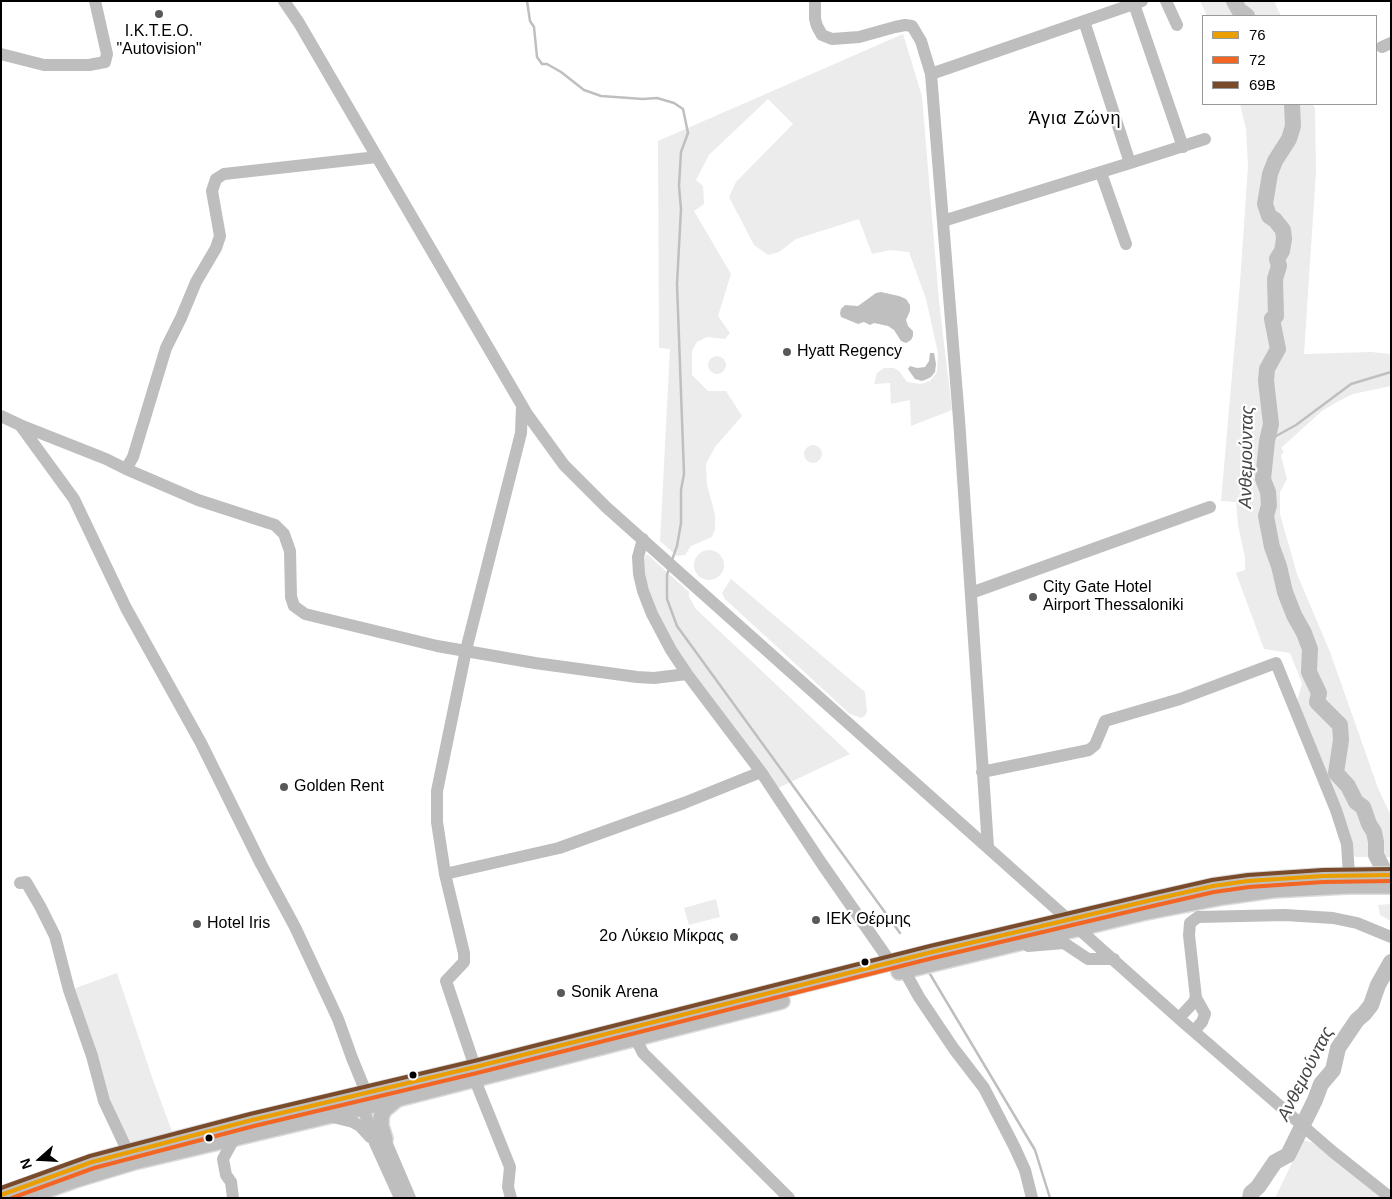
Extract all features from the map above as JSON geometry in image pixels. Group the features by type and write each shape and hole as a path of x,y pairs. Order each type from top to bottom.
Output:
{"main road":[{"path":"1,1195 92,1162 252,1120 365,1101 902,965 946,960 976,953 1074,924 1233,883 1293,877 1349,875 1391,886"},
{"path":"34,1196 75,1180 134,1162 327,1115 365,1101 398,1099 475,1073 636,1038 902,965 932,952 1250,892 1321,887 1391,875"},
{"path":"380,1141 381,1117 384,1110 398,1099"}],"street":[{"path":"1,54 44,66 89,65 105,62 107,54 95,1"},
{"path":"284,1 304,31 522,404 541,435 564,465 591,494 1179,1018 1310,1132 1390,1198"},
{"path":"815,1 817,26 822,35 832,39 859,37 894,27 912,26 921,41 931,74 971,593 988,848"},
{"path":"1166,1 1177,26"},
{"path":"931,74 1138,3 1183,146"},
{"path":"1084,21 1130,163"},
{"path":"943,221 1205,139"},
{"path":"126,469 136,449 166,348 196,282 216,248 220,236 212,191 216,179 224,174 377,157"},
{"path":"1101,173 1126,244"},
{"path":"512,1198 508,1187 510,1167 475,1073 446,981 464,962 464,953 445,874 437,822 437,791 466,650 522,425 522,404"},
{"path":"1,416 106,459 198,500 275,525 284,534 290,551 291,597 294,606 305,614 437,646 535,663 636,677 654,678 688,674"},
{"path":"20,425 74,499 126,608 201,743 257,856 295,927 338,1019 400,1198"},
{"path":"518,442 529,435 541,435"},
{"path":"971,593 1210,507"},
{"path":"643,539 638,557 639,574 643,590 652,614 671,650 902,965 919,997 954,1049 984,1088 1025,1170 1032,1198"},
{"path":"982,772 1089,750 1095,745 1105,720 1180,699 1276,663 1336,810 1347,844 1349,875"},
{"path":"445,874 559,848 684,803 761,772"},
{"path":"20,883 26,882 55,936 69,990 92,1056 104,1100 128,1152"},
{"path":"1194,1031 1202,1022 1205,1014 1196,998 1189,935 1190,923 1198,917 1322,916 1349,921 1391,937"},
{"path":"976,953 1064,943 1088,959 1114,959"},
{"path":"1179,1018 1196,998"},
{"path":"636,1038 643,1053 789,1198"},
{"path":"327,1115 347,1120 360,1126 380,1141 410,1198"},
{"path":"233,1198 231,1182 226,1174 223,1159 235,1137"}],"shaded area":[{"path":"1200,1 1274,1 1281,15 1207,15"},
{"path":"903,34 922,96 939,301 952,410 911,426 910,400 891,404 890,383 874,384 877,373 884,368 894,368 899,371 907,382 921,384 930,381 937,372 938,353 926,299 909,252 890,250 872,254 859,219 796,239 779,252 768,255 754,245 729,197 736,182 793,124 768,99 709,155 696,180 703,186 704,204 694,211 731,274 718,316 730,333 725,339 707,337 697,342 692,351 692,375 708,391 726,391 742,416 715,447 706,464 707,485 715,515 715,529 712,537 691,546 685,555 677,556 660,541 670,349 659,348 658,141"},
{"path":"1240,105 1313,105 1315,109 1316,172 1304,354 1371,352 1391,354 1391,386 1353,394 1337,402 1322,411 1281,448 1284,452 1281,455 1287,479 1280,492 1280,514 1297,574 1330,652 1378,788 1391,816 1391,857 1355,857 1297,702 1302,683 1290,653 1264,649 1236,573 1245,570 1245,558 1238,525 1236,502 1221,501 1248,166 1246,129"},
{"path":"881,292 906,299 910,305 910,311 906,320 908,326 913,331 913,336 906,343 901,341 894,330 888,326 874,323 870,325 864,322 858,324 841,317 841,309 845,305 858,306 876,293"},
{"path":"930,353 934,353 935,372 931,377 922,381 915,379 908,369 910,366 917,368 925,367 929,361"},
{"path":"717,356 723,359 726,365 723,371 717,374 711,371 708,365 711,359"},
{"path":"813,445 819,448 822,454 819,460 813,463 807,460 804,454 807,448"},
{"path":"709,550 715,551 723,559 723,571 715,579 709,580 703,579 695,571 694,565 695,559 703,551"},
{"path":"647,554 689,592 689,597 696,609 850,754 776,789 675,649 645,591 640,563"},
{"path":"731,579 865,692 867,711 865,716 861,718 850,714 725,599 722,593"},
{"path":"716,899 720,917 689,925 684,908"},
{"path":"1391,904 1391,921 1380,915 1378,905"},
{"path":"117,973 173,1134 129,1144 108,1100 73,989"},
{"path":"1303,1140 1313,1143 1382,1198 1275,1198"}],"waterway":[{"path":"527,1 530,21 534,27 537,57 542,64 547,64 561,72 584,90 601,96 657,98 674,103 683,109 688,133 681,152 679,186 681,209 677,284 684,474 681,490 681,523 677,546 672,560"},
{"name":"Ανθεμούντας","path":"1234,1 1239,10 1246,15"},
{"name":"Ανθεμούντας","path":"1292,105 1293,126 1289,139 1275,161 1270,174 1265,204 1269,216 1283,230 1284,239 1282,251 1277,259 1279,266 1275,279 1276,316 1272,319 1278,349 1267,369 1266,381 1271,424 1267,441 1263,479 1268,492 1269,505 1266,516 1272,547 1285,592 1310,649 1309,672 1319,693 1317,702 1340,725 1341,740 1336,773 1348,786 1356,802 1363,807 1374,832 1376,855 1391,884"},
{"path":"1267,441 1296,425 1351,384 1391,372"},
{"path":"669,569 667,575 667,599 677,626 900,933"},
{"name":"Ανθεμούντας","path":"1250,1198 1251,1193 1258,1187 1275,1162 1288,1155 1321,1084 1333,1070 1338,1048 1357,1020 1371,1005 1378,985 1391,962"},
{"path":"930,974 1035,1150 1050,1198"}],"transit line":[{"name":"69Β","path":"1,1188 90,1156 250,1114 474,1061 930,946 1155,893 1212,880 1248,875 1323,870 1391,869"},
{"name":"76","path":"1,1195 92,1162 252,1120 475,1067 932,952 1156,899 1213,886 1248,881 1323,876 1391,875"},
{"name":"72","path":"12,1198 94,1168 254,1126 477,1073 933,958 1157,905 1214,892 1249,887 1323,882 1391,881"}],"place":[{"name":"I.Κ.Τ.Ε.Ο. \"Autovision\"","path":"159,14"},
{"name":"Hyatt Regency","path":"787,352"},
{"name":"City Gate Hotel Airport Thessaloniki","path":"1033,597"},
{"name":"Golden Rent","path":"284,787"},
{"name":"ΙΕΚ Θέρμης","path":"816,920"},
{"name":"Hotel Iris","path":"197,924"},
{"name":"2ο Λύκειο Μίκρας","path":"734,937"},
{"name":"Sonik Arena","path":"561,993"}],"district":[{"name":"Άγια Ζώνη","path":"1075,119"}]}
